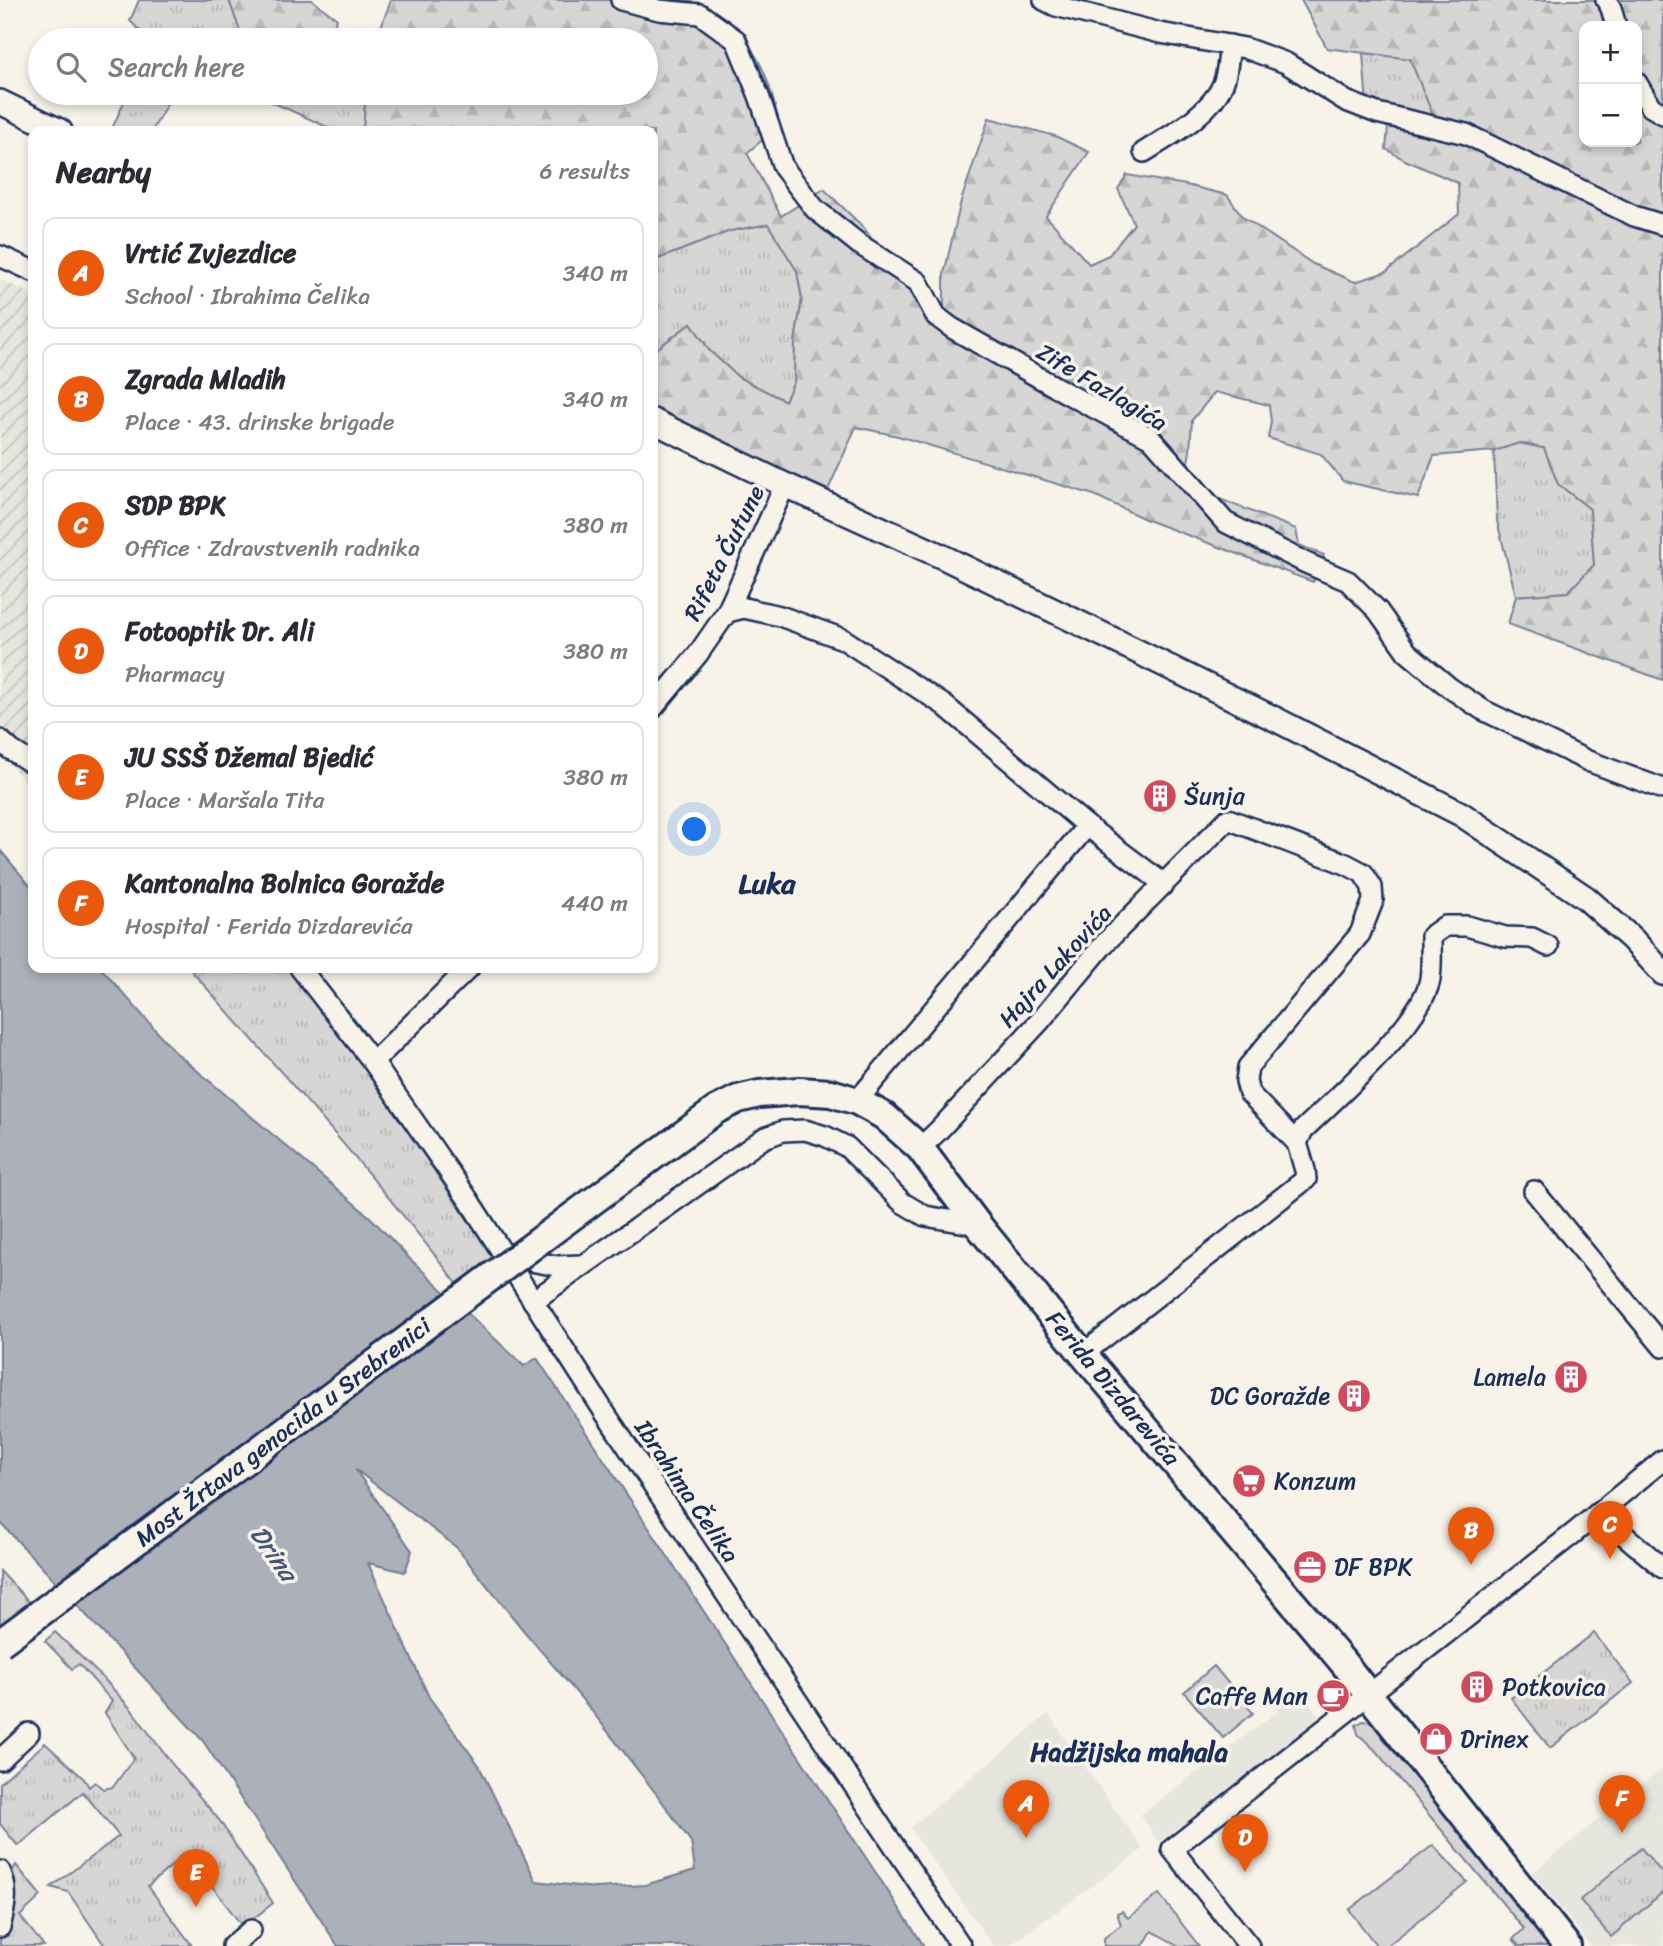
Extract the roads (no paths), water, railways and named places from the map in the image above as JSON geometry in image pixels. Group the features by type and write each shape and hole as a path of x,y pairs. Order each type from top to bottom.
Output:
{"main road":[{"name":"Ferida Dizdarevića","path":"566,1221 716,1110 738,1099 759,1094 799,1091 831,1093 857,1101 884,1116 920,1148 978,1225 1083,1354 1342,1661 1567,1946"},
{"name":"Most Žrtava genocida u Srebrenici","path":"0,1643 566,1221"}],"street":[{"name":"Zife Fazlagića","path":"621,0 659,9 701,14 736,40 759,96 783,167 815,209 859,244 918,282 936,316 952,328 1068,394 1152,438 1225,523 1348,581 1378,611 1407,652 1450,688 1483,710 1588,761 1663,789"},
{"path":"1044,0 1056,6 1160,33 1245,48 1286,63 1346,101 1377,113 1466,134 1634,216 1663,225"},
{"path":"1606,0 1615,21"},
{"path":"1144,152 1176,132 1214,101 1225,81 1230,45"},
{"path":"1638,84 1651,107 1663,114"},
{"path":"0,102 50,126"},
{"path":"0,256 28,269"},
{"path":"658,423 1122,644 1461,814 1586,898 1632,939 1663,973"},
{"name":"Rifeta Čutune","path":"658,702 698,654 727,612 785,485"},
{"path":"727,612 744,608 779,615 844,639 944,705 1087,826 1164,884"},
{"path":"0,740 28,761"},
{"name":"Hajra Lakovića","path":"920,1148 1040,1021 1104,944 1228,819 1346,864 1363,873 1372,887 1373,901 1360,934 1248,1067 1246,1081 1249,1093 1297,1143"},
{"path":"857,1101 1087,826"},
{"path":"1083,1354 1306,1179 1297,1143 1303,1130 1382,1052 1419,1006 1430,981 1431,936 1445,926 1467,926 1505,937 1532,938 1548,946"},
{"path":"1632,939 1663,953"},
{"name":"Ibrahima Čelika","path":"304,973 373,1062 501,1250 605,1413 961,1946"},
{"path":"373,1062 464,973"},
{"path":"533,1301 764,1138 783,1131 805,1130 847,1147 903,1203 925,1216 978,1225"},
{"path":"1534,1191 1663,1347"},
{"path":"501,1250 557,1266 582,1264"},
{"path":"1249,1946 1172,1849 1663,1460"},
{"path":"1598,1513 1663,1568"},
{"path":"0,1760 29,1733"},
{"path":"0,1871 6,1890 0,1927"},
{"path":"232,1946 251,1930"}],"water":[{"name":"Drina","path":"0,850 28,883 28,973 105,973 174,1051 370,1217 410,1259 524,1366 537,1358 924,1946 338,1946 203,1741 0,1522","holes":["355,1469 456,1547 587,1705 691,1842 695,1870 645,1885 595,1888 536,1881 478,1764 429,1697 368,1563 405,1572 412,1551"]}],"place":[{"name":"Šunja","path":"1160,796"},
{"name":"Lamela","path":"1571,1377"},
{"name":"DC Goražde","path":"1354,1396"},
{"name":"Konzum","path":"1249,1481"},
{"name":"SDP BPK","path":"1610,1559"},
{"name":"Zgrada Mladih","path":"1471,1565"},
{"name":"DF BPK","path":"1310,1567"},
{"name":"Potkovica","path":"1477,1687"},
{"name":"Caffe Man","path":"1333,1696"},
{"name":"Drinex","path":"1436,1739"},
{"name":"Kantonalna Bolnica Goražde","path":"1622,1833"},
{"name":"Vrtić Zvjezdice","path":"1026,1838"},
{"name":"Fotooptik Dr. Ali","path":"1245,1872"},
{"name":"JU SSŠ Džemal Bjedić","path":"196,1907"}],"district":[{"name":"Luka","path":"767,883"},
{"name":"Hadžijska mahala","path":"1129,1752"}]}
